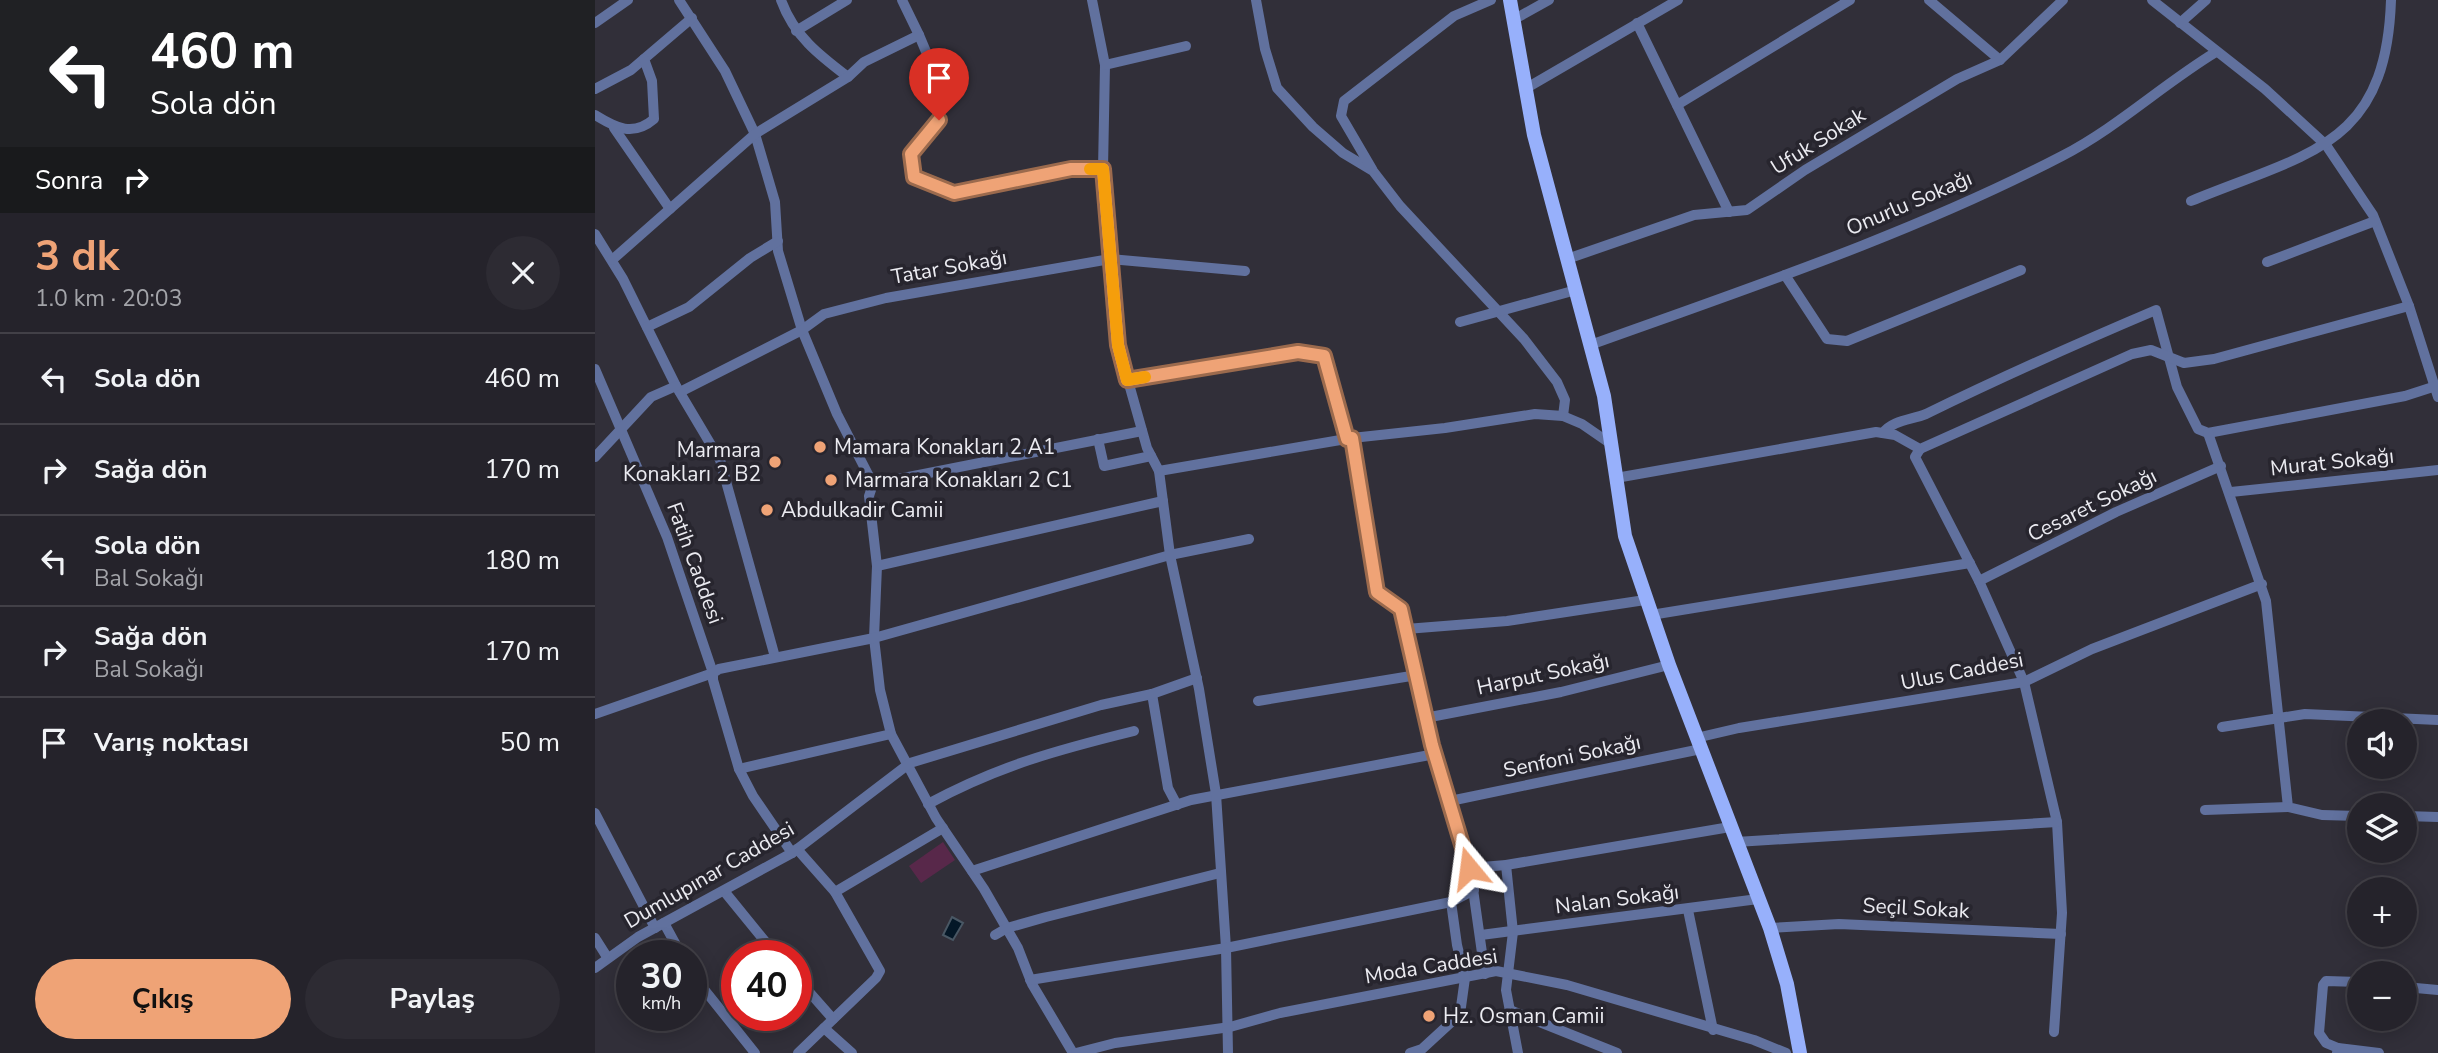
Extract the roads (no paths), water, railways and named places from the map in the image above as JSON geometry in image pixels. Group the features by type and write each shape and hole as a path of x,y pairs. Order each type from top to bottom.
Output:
{"main road":[{"path":"1510,0 1534,135 1593,344 1625,536 1645,600 1698,744 1770,928 1787,984 1800,1053"}],"street":[{"path":"595,23 628,0"},
{"path":"679,0 726,71 755,134 775,202 778,241 802,330 837,414 873,484 869,496 877,566 874,638 880,690 891,734 910,763 928,804 1007,928 1030,980 1074,1053"},
{"path":"781,0 796,31 814,51 848,77"},
{"path":"796,31 847,0"},
{"path":"902,0 940,85 939,120 911,154 914,177 954,193 1071,169 1103,169"},
{"path":"1091,0 1105,65 1103,169 1118,345 1142,431 1159,471 1170,555 1197,678 1216,794 1230,1027 1228,1053"},
{"path":"1256,0 1265,49 1277,88 1313,127 1343,153 1373,171"},
{"path":"1491,0 1454,16 1344,101 1341,116 1373,171 1400,206 1499,312 1557,382 1565,400 1563,416"},
{"path":"1513,20 1549,0"},
{"path":"1525,89 1678,0"},
{"path":"1677,105 1850,0"},
{"path":"1929,0 2000,60"},
{"name":"Ufuk Sokak","path":"1567,259 1694,215 1747,210 1805,170 1926,98 2000,60 2063,0"},
{"path":"1883,433 1888,427 1917,418 2050,355 2155,310 2177,387 2198,429 2208,433 2437,391 2409,306 2375,221 2326,145 2265,89 2152,0"},
{"path":"2180,23 2206,0"},
{"path":"2191,201 2326,145 2353,123 2375,90 2383,65 2391,0"},
{"path":"595,89 644,60 692,18"},
{"path":"1637,23 1730,212"},
{"path":"613,260 755,134 848,77 864,62 919,35"},
{"path":"1105,65 1186,46"},
{"name":"Onurlu Sokağı","path":"1593,344 1785,275 2062,156 2111,128 2181,73 2217,52"},
{"path":"595,115 625,131 645,127 654,119 652,81 644,60"},
{"path":"614,127 670,209"},
{"path":"2267,262 2375,221"},
{"path":"595,234 613,260 678,389 720,460 775,657"},
{"path":"647,327 689,307 750,258 778,241"},
{"name":"Tatar Sokağı","path":"595,457 651,397 678,389 802,330 824,314 846,307 1110,259 1245,271"},
{"path":"1785,275 1827,339 1847,341 2021,270"},
{"path":"1460,322 1576,289"},
{"path":"2054,1032 2060,934 2057,822 2024,682 1979,581 1916,457 1920,449 2132,354 2151,350 2184,363 2214,359 2409,306"},
{"path":"1127,380 1298,352 1324,356 1350,439 1377,592 1401,609 1425,718 1469,868 1485,974"},
{"name":"Fatih Caddesi","path":"595,369 667,537 713,673 739,769 753,796 795,851 835,892 880,971 833,1019"},
{"path":"1159,471 1350,439 1535,414 1563,416 1582,424 1611,444"},
{"path":"873,484 1142,431"},
{"path":"1616,478 1883,433 1895,435 1920,449"},
{"path":"2208,433 2231,492 2266,601 2288,807"},
{"path":"595,436 605,444"},
{"path":"1098,439 1104,466 1151,456"},
{"name":"Cesaret Sokağı","path":"1979,581 2116,512 2221,466"},
{"name":"Murat Sokağı","path":"2231,492 2438,470"},
{"path":"877,566 1163,501"},
{"path":"595,714 713,673 719,668 874,638 1170,555 1249,539"},
{"path":"1651,615 1970,563"},
{"name":"Ulus Caddesi","path":"1698,744 1739,728 2024,682 2092,649 2262,584"},
{"path":"1406,629 1507,621 1645,600"},
{"name":"Harput Sokağı","path":"1425,718 1561,692 1669,665"},
{"path":"1258,701 1417,675"},
{"path":"910,763 1101,705 1152,694 1197,678"},
{"path":"1152,694 1168,788 1177,804"},
{"path":"2223,727 2305,714 2438,720"},
{"path":"928,804 990,773 1048,752 1134,731"},
{"path":"739,769 891,734"},
{"name":"Senfoni Sokağı","path":"1450,802 1698,744"},
{"path":"972,871 1177,804 1216,794 1435,754"},
{"name":"Dumlupınar Caddesi","path":"595,968 607,957 659,925 795,851 910,763"},
{"path":"2205,810 2288,807 2322,815 2347,816"},
{"path":"595,813 670,940"},
{"path":"2417,816 2438,817"},
{"path":"1736,842 2057,822"},
{"path":"1469,868 1506,865 1730,827"},
{"path":"835,892 943,828"},
{"path":"1506,865 1513,932 1506,990 1518,1053"},
{"path":"995,935 1007,928 1220,873"},
{"path":"1030,980 1226,948 1451,902 1474,890"},
{"path":"724,891 764,940"},
{"name":"Nalan Sokağı","path":"1481,935 1758,899"},
{"path":"1410,1053 1422,1051 1460,1014 1465,978 1451,902"},
{"path":"1688,910 1713,1030"},
{"name":"Seçil Sokak","path":"1770,928 1839,924 2060,934"},
{"path":"595,938 607,957"},
{"name":"Moda Caddesi","path":"1074,1053 1115,1043 1230,1027 1280,1013 1485,974 1508,972 1567,985 1786,1053"},
{"path":"2347,982 2326,981 2319,1033 2326,1043 2338,1051 2379,1053"},
{"path":"2417,988 2438,990"},
{"path":"707,993 755,1053"},
{"path":"798,1053 833,1019 812,996"},
{"path":"1511,1011 1617,1053"},
{"path":"824,1028 852,1053"}],"water":[{"path":"952,917 963,923 953,940 943,935"}],"place":[{"name":"Mamara Konakları 2 A1","path":"820,447"},
{"name":"Marmara Konakları 2 B2","path":"775,462"},
{"name":"Marmara Konakları 2 C1","path":"831,480"},
{"name":"Abdulkadir Camii","path":"767,510"},
{"name":"Hz. Osman Camii","path":"1429,1016"}]}
